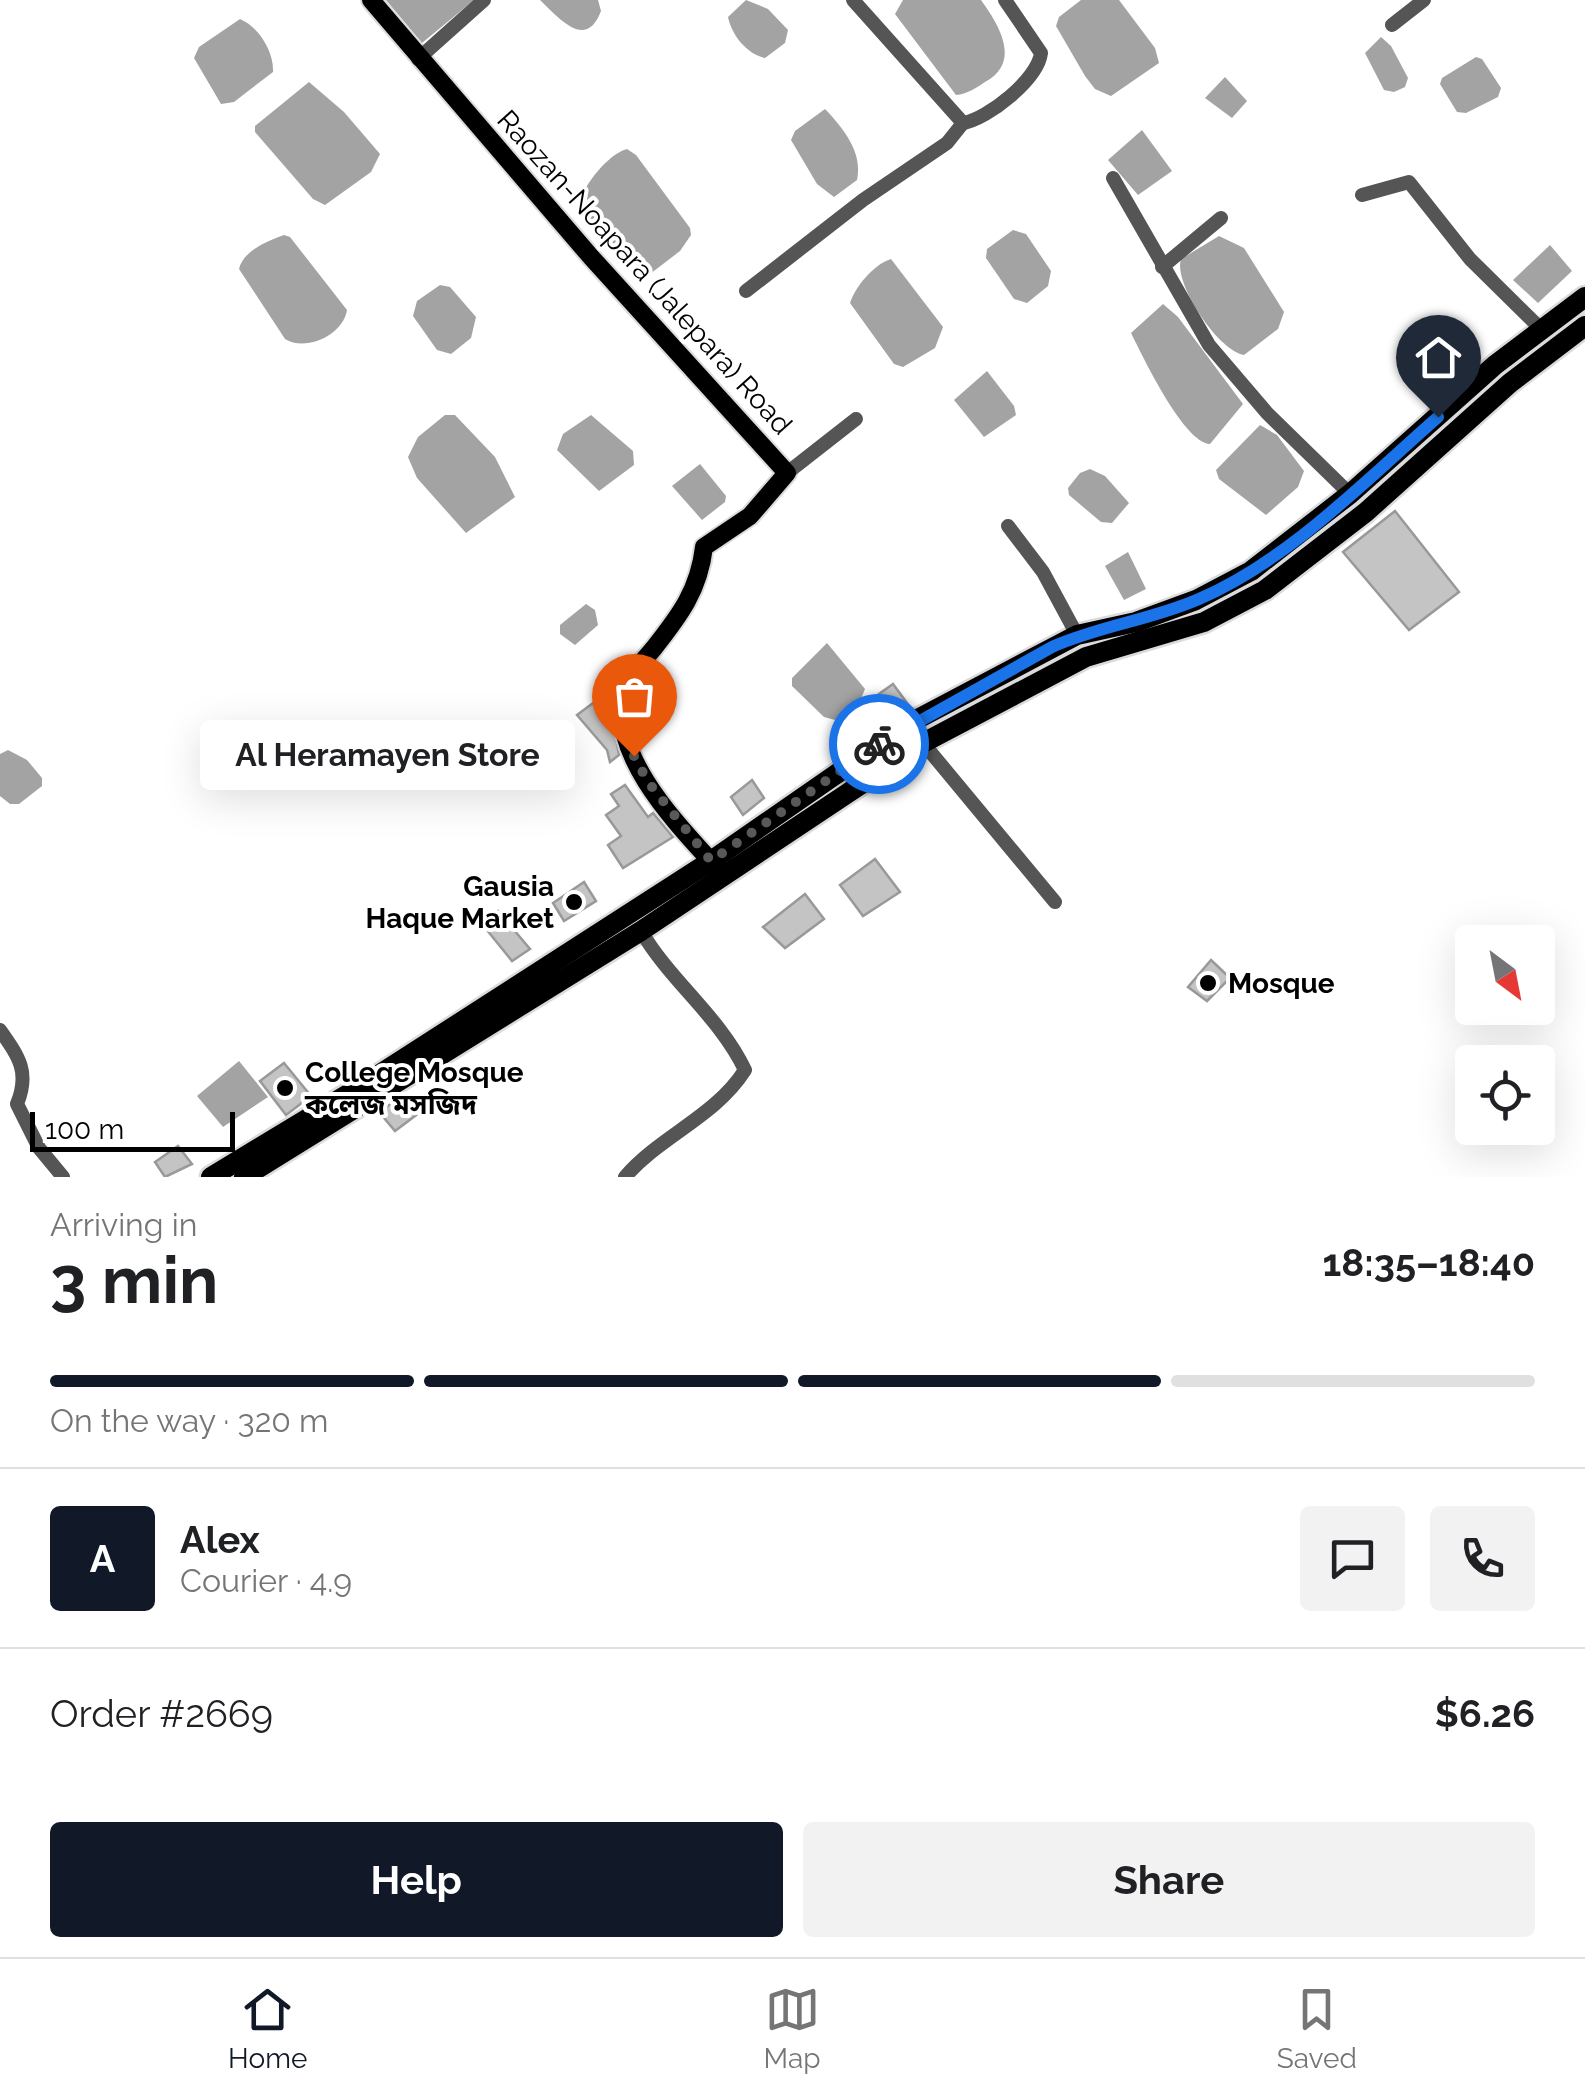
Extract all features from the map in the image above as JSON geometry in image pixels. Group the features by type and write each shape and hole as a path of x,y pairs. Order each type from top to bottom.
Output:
{"highway":[{"path":"244,1177 641,931 910,723 1077,636 1136,622 1224,587 1350,494 1495,365 1585,297"},
{"path":"210,1177 924,743 1086,657 1204,622 1265,590 1366,512 1510,384 1585,326"}],"main road":[{"name":"Raozan-Noapara (Jalepara) Road","path":"371,0 418,59 787,473 750,516 704,547 700,577 686,608 624,688 619,720 634,756 648,782 718,869"}],"street":[{"path":"418,59 484,0"},
{"path":"853,0 964,123"},
{"path":"746,291 863,200 947,143 964,123 973,122 1016,90 1041,60 1042,53 1005,0"},
{"path":"1392,25 1424,0"},
{"path":"1113,178 1209,345 1268,414 1350,494"},
{"path":"1362,195 1408,182 1470,258 1542,330"},
{"path":"1162,267 1220,218"},
{"path":"787,473 856,419"},
{"path":"1008,526 1043,572 1077,636"},
{"path":"924,743 1055,902"},
{"path":"626,1177 637,1163 690,1127 745,1070 730,1039 654,953 641,931"},
{"path":"0,1030 23,1063 25,1080 17,1104 39,1148 63,1177"}],"shaded area":[{"path":"386,0 474,0 422,43"},
{"path":"540,0 598,0 601,11 595,23 580,30 564,22"},
{"path":"746,0 768,9 788,30 785,43 765,58 746,48 730,24 728,17"},
{"path":"903,0 981,0 1004,43 1003,64 996,74 956,95 895,14"},
{"path":"1081,0 1119,0 1155,48 1159,63 1111,96 1095,89 1056,26 1059,17"},
{"path":"240,19 264,41 273,72 234,102 221,104 194,58 199,47"},
{"path":"1381,37 1391,46 1408,78 1405,87 1394,92 1384,90 1365,53"},
{"path":"1476,57 1482,59 1501,88 1498,97 1466,113 1457,112 1440,84 1442,78"},
{"path":"1225,77 1247,101 1232,118 1205,98"},
{"path":"309,82 344,112 380,154 371,172 325,205 313,199 255,132 255,126"},
{"path":"825,109 850,141 857,160 857,180 834,197 817,184 791,140 795,131"},
{"path":"1142,130 1172,171 1138,195 1108,160"},
{"path":"627,149 636,155 690,228 691,235 680,251 650,274 618,257 579,202 598,171"},
{"path":"1013,230 1026,234 1051,271 1048,286 1027,303 1014,299 986,258 987,249"},
{"path":"284,235 290,237 347,310 339,327 313,342 294,343 285,339 239,269 251,252"},
{"path":"1219,236 1244,248 1284,312 1278,329 1244,355 1222,342 1211,329 1191,299 1180,270 1181,259"},
{"path":"1550,245 1572,271 1538,303 1513,280"},
{"path":"891,259 943,327 935,348 903,367 894,364 850,303 866,277"},
{"path":"440,285 450,287 476,317 471,338 451,354 437,350 413,316 417,301"},
{"path":"1163,304 1178,317 1243,404 1210,444 1188,430 1177,415 1131,333"},
{"path":"987,371 1014,406 1016,415 984,437 954,400"},
{"path":"445,415 455,415 495,457 515,497 466,533 417,478 408,457 418,437"},
{"path":"591,415 633,451 634,465 599,491 557,450 563,434"},
{"path":"1260,425 1277,435 1304,471 1298,487 1266,515 1219,479 1216,470"},
{"path":"700,464 726,496 725,502 702,520 672,486"},
{"path":"1090,469 1105,476 1129,503 1112,523 1101,522 1069,495 1068,488 1080,473"},
{"path":"1128,552 1146,589 1124,600 1105,566"},
{"path":"586,604 595,610 598,625 575,645 560,634 560,625"},
{"path":"827,643 865,689 858,706 835,720 824,717 792,686 792,678"},
{"path":"8,750 27,760 42,778 42,786 19,804 10,804 0,796 0,754"},
{"path":"239,1061 268,1097 223,1127 197,1096"}],"building":[{"path":"1395,511 1459,592 1409,630 1343,552"},
{"path":"893,684 910,707 879,728 862,706"},
{"path":"608,692 619,755 610,762 607,750 577,715"},
{"path":"752,780 764,798 743,815 731,797"},
{"path":"625,785 648,817 653,813 673,837 623,868 608,845 621,836 606,815 619,806 611,794"},
{"path":"875,859 900,892 863,916 840,885"},
{"name":"Gausia Haque Market","path":"584,882 596,901 564,921 553,903"},
{"path":"805,894 824,919 785,948 763,927"},
{"path":"498,911 530,949 512,961 482,924"},
{"name":"Mosque","path":"1211,960 1230,978 1207,1001 1188,987"},
{"name":"College Mosque কলেজ মসজিদ","path":"284,1063 311,1096 286,1115 260,1081"},
{"path":"405,1094 419,1113 395,1131 379,1112"},
{"path":"178,1146 192,1164 165,1177 155,1162"}],"way so far":[{"path":"634,756 648,782 711,861 879,744"}],"place":[{"name":"Al Heramayen Store","path":"634,756"},
{"name":"Gausia Haque Market","path":"574,902"},
{"name":"Mosque","path":"1208,983"},
{"name":"College Mosque কলেজ মসজিদ","path":"285,1088"}],"route":[{"path":"879,744 910,723 1052,647 1077,636 1136,622 1224,587 1350,494 1438,417"}]}
